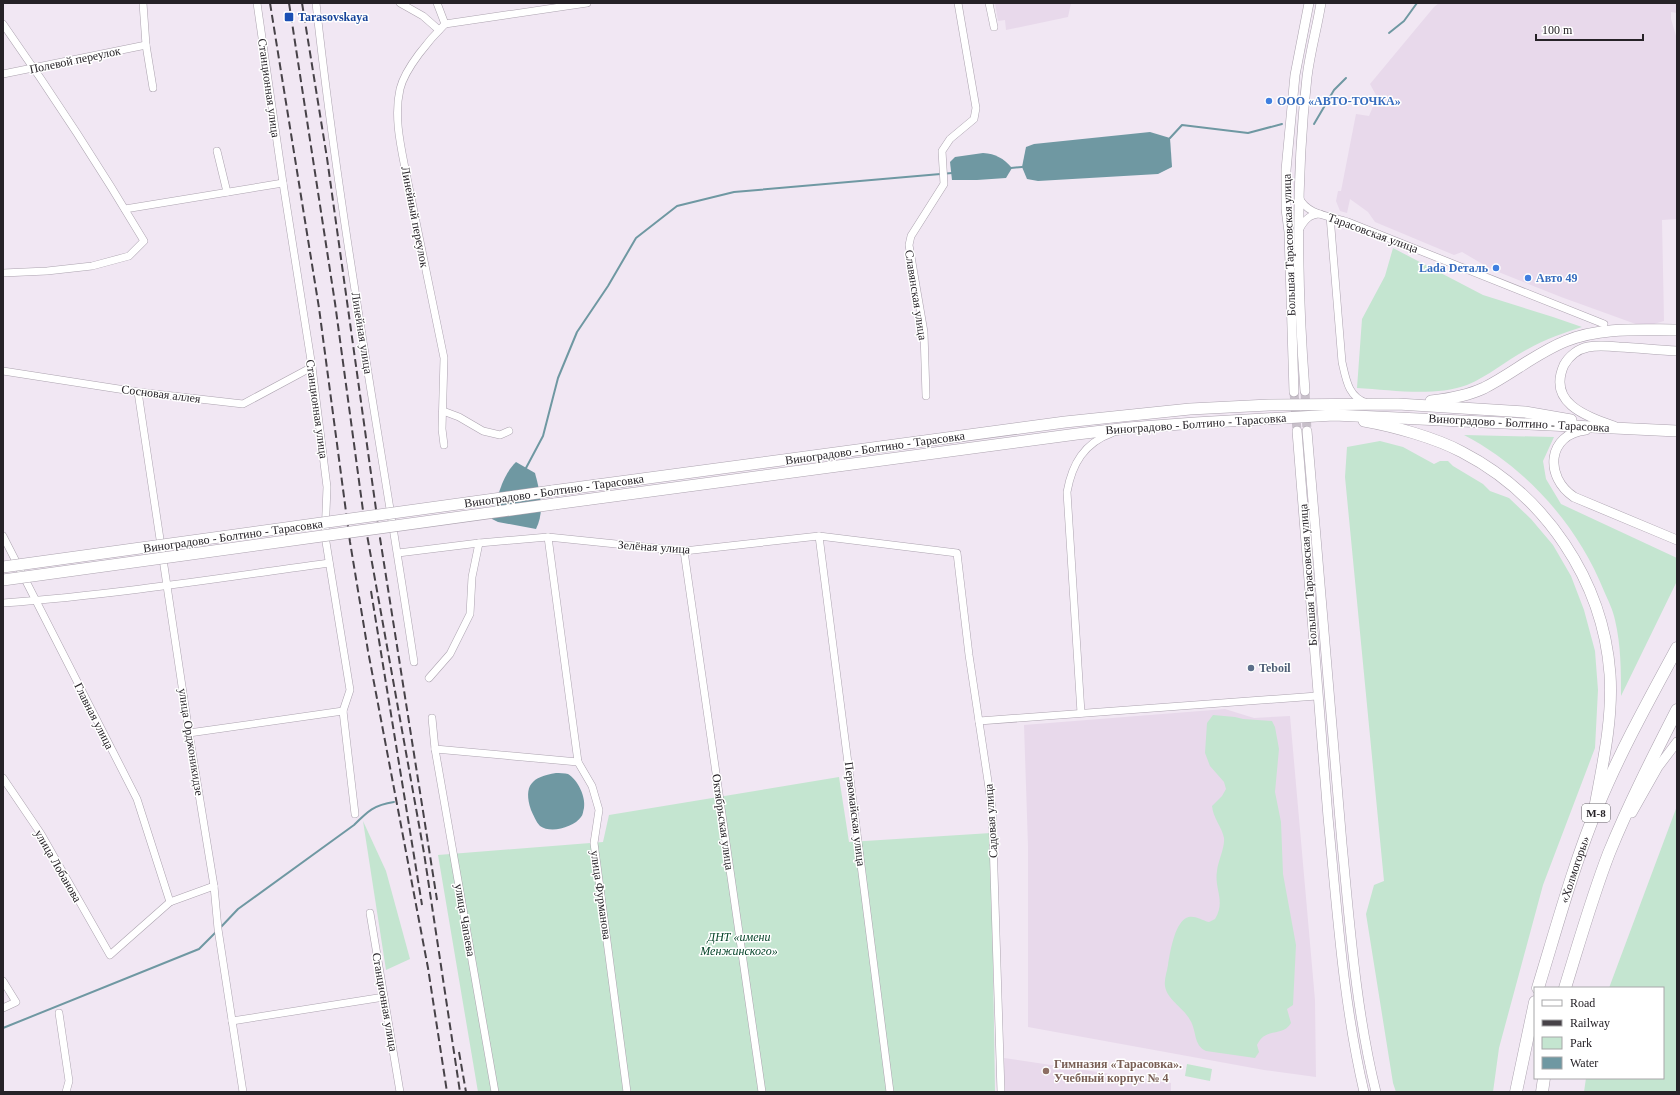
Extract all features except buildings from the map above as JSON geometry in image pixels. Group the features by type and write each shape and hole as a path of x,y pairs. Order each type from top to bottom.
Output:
{"highway":[{"name":"«Холмогоры»","path":"1538,987 1576,865 1600,802 1625,749 1677,648"},
{"name":"М-8","path":"1565,987 1609,852 1652,759 1677,710"},
{"path":"1516,1092 1534,1007"},
{"path":"1542,1092 1544,1079"}],"main road":[{"path":"1398,404 1446,399 1466,395 1483,388 1505,376 1538,354 1566,341 1597,333 1629,330 1677,330"},
{"name":"Виноградово - Болтино - Тарасовка","path":"3,567 1065,422 1190,409 1261,406 1398,404 1525,412 1615,427"},
{"name":"Виноградово - Болтино - Тарасовка","path":"3,580 554,504 1128,428 1334,415 1615,427"},
{"path":"1334,415 1368,421 1415,433 1461,451 1498,474 1530,501 1563,540 1590,590 1604,634 1610,674 1610,715 1592,822"},
{"path":"1615,427 1677,431"}],"street":[{"path":"143,3 146,45 153,88"},
{"name":"Станционная улица","path":"257,3 282,183 312,367 327,486 325,536 350,690 343,711 356,814"},
{"name":"Линейная улица","path":"316,3 330,122 363,342 398,553 414,662"},
{"path":"400,3 423,16 439,30"},
{"path":"437,3 444,24 587,3"},
{"name":"Славянская улица","path":"926,396 924,332 909,245 910,236 944,184 942,151 950,139 974,119 976,108 958,3"},
{"path":"989,3 994,27"},
{"name":"Большая Тарасовская улица","path":"1294,392 1289,232 1286,209 1286,170 1295,75 1309,3"},
{"name":"Большая Тарасовская улица","path":"1304,391 1300,325 1298,195 1299,162 1307,76 1321,3"},
{"path":"3,24 34,68 144,241 129,256 92,266 47,271 3,273"},
{"name":"Линейный переулок","path":"444,24 430,40 408,72 400,89 398,114 405,168 444,358 442,429 444,445"},
{"name":"Полевой переулок","path":"3,74 146,45"},
{"path":"217,151 227,192"},
{"path":"125,209 282,183"},
{"path":"1298,195 1307,208 1320,214"},
{"path":"1299,230 1307,218 1315,214 1320,214"},
{"name":"Тарасовская улица","path":"1320,214 1348,222 1604,324"},
{"path":"1330,216 1342,362 1346,382 1352,394 1362,401 1371,404"},
{"path":"1615,427 1587,416 1567,402 1561,389 1560,380 1561,372 1566,362 1578,350 1596,346 1677,351"},
{"name":"Сосновая аллея","path":"3,371 138,392 243,404 312,367"},
{"name":"улица Орджоникидзе","path":"138,392 189,733 214,886 218,929 242,1092"},
{"path":"443,411 459,417 483,431 500,435 509,431"},
{"path":"1615,427 1576,431 1562,440 1558,446 1554,459 1557,478 1564,488 1574,497 1677,540"},
{"path":"1081,713 1067,492 1070,476 1080,456 1092,444 1106,436 1128,428"},
{"name":"Большая Тарасовская улица","path":"1307,430 1326,671 1348,900 1361,1018 1376,1092"},
{"name":"Большая Тарасовская улица","path":"1297,431 1315,672 1336,903 1350,1020 1364,1092"},
{"name":"Главная улица","path":"3,536 137,799 170,902"},
{"name":"Зелёная улица","path":"398,553 479,543 548,537 684,551 819,536 957,553"},
{"name":"Первомайская улица","path":"819,536 890,1092"},
{"name":"улица Фурманова","path":"548,537 578,762 592,786 599,810 594,843 627,1092"},
{"path":"429,678 450,654 470,614 472,577 479,543"},
{"name":"Октябрьская улица","path":"684,551 762,1092"},
{"name":"Садовая улица","path":"957,553 969,655 992,808 1001,1092"},
{"path":"3,602 36,600 167,585 329,563"},
{"path":"979,721 1317,696"},
{"path":"189,733 343,711"},
{"path":"432,718 435,749 578,762"},
{"path":"1609,852 1658,767 1677,742"},
{"name":"улица Чапаева","path":"435,749 496,1092"},
{"name":"улица Лобанова","path":"3,778 42,834 110,955 170,902"},
{"path":"170,902 214,886"},
{"name":"Станционная улица","path":"370,913 400,1092"},
{"path":"3,981 16,1002 3,1008"},
{"path":"232,1021 384,997"},
{"path":"59,1013 69,1081 66,1092"}],"shaded area":[{"path":"995,3 1071,3 1068,17 1006,30 1005,20 998,21"},
{"path":"1439,3 1677,3 1677,13 1671,12 1671,19 1677,39 1677,219 1662,220 1664,321 1644,327 1561,297 1491,269 1462,252 1454,255 1375,222 1368,212 1350,199 1347,213 1340,211 1336,201 1338,191 1341,191 1356,114 1369,116 1377,97 1370,84 1434,7"},
{"path":"1225,709 1254,718 1290,716 1315,1000 1316,1077 1264,1070 1028,1027 1028,846 1024,725"},
{"name":"Гимназия «Тарасовка». Учебный корпус № 4","path":"1004,1058 1171,1083 1171,1092 1005,1092"}],"green space":[{"path":"1393,248 1483,295 1582,327 1541,342 1520,353 1490,373 1467,385 1454,389 1413,392 1357,388 1362,319 1385,276"},
{"path":"1464,435 1554,437 1543,461 1546,479 1561,504 1677,558 1677,581 1621,696 1620,648 1614,616 1609,601 1593,567 1580,544 1548,501 1529,482 1509,464"},
{"path":"1380,441 1403,447 1434,464 1440,461 1448,461 1453,466 1483,484 1490,491 1509,498 1531,519 1553,545 1571,576 1584,610 1595,651 1598,690 1595,748 1543,885 1499,1048 1493,1092 1396,1092 1393,1083 1366,914 1374,885 1384,881 1345,477 1347,447"},
{"path":"1213,715 1272,721 1275,727 1279,749 1275,792 1281,822 1283,874 1296,945 1293,1005 1287,1009 1291,1023 1283,1030 1269,1034 1261,1039 1257,1045 1259,1052 1255,1058 1206,1051 1202,1048 1197,1041 1190,1020 1169,996 1165,986 1165,978 1173,940 1178,927 1186,918 1189,917 1209,922 1215,919 1220,906 1217,877 1224,838 1214,815 1212,806 1222,796 1226,789 1224,782 1210,766 1205,753 1207,723"},
{"name":"ДНТ «имени Менжинского»","path":"839,777 849,842 991,833 995,1092 478,1092 438,855 603,842 609,815"},
{"path":"1677,806 1677,1092 1584,1092 1586,1079 1664,1079 1664,987 1609,987"},
{"path":"363,821 386,871 410,959 386,970"},
{"path":"1187,1064 1212,1069 1210,1081 1185,1076"}],"water":[{"path":"1150,132 1170,138 1172,167 1158,174 1038,181 1027,179 1022,167 1026,147 1034,144"},
{"path":"983,153 992,154 999,157 1012,168 1006,178 952,180 950,162 955,157"},
{"path":"516,462 535,473 541,501 539,522 536,529 498,522 492,519 503,481 511,467"},
{"path":"556,773 568,774 575,780 584,799 584,808 582,816 578,821 562,828 550,829 540,826 537,822 531,810 528,794 529,788 535,780"}],"waterway":[{"path":"1389,33 1404,21 1417,3"},
{"path":"1314,124 1334,90 1346,78"},
{"path":"1170,138 1182,125 1248,133 1282,124"},
{"path":"1011,168 1022,167"},
{"path":"526,468 543,436 558,378 577,332 608,286 636,238 677,206 734,192 952,173"},
{"path":"220,928 238,909 354,825 368,812 381,805 394,802"},
{"path":"3,1028 199,949 217,931"}],"tunnel":[{"path":"1305,391 1307,431"},
{"path":"1294,392 1297,431"}],"railway":[{"path":"270,3 319,308 350,542 368,651 428,968 447,1092"},
{"path":"289,3 335,303 364,518 424,853 460,1092"},
{"path":"302,3 327,158 380,538 437,900"},
{"path":"371,591 422,905"},
{"path":"459,1052 466,1092"}],"place":[{"name":"Tarasovskaya","path":"289,17"},
{"name":"ООО «АВТО-ТОЧКА»","path":"1269,101"},
{"name":"Lada Dеталь","path":"1496,268"},
{"name":"Авто 49","path":"1528,278"},
{"name":"Teboil","path":"1251,668"},
{"name":"Гимназия «Тарасовка». Учебный корпус № 4","path":"1046,1071"}]}
